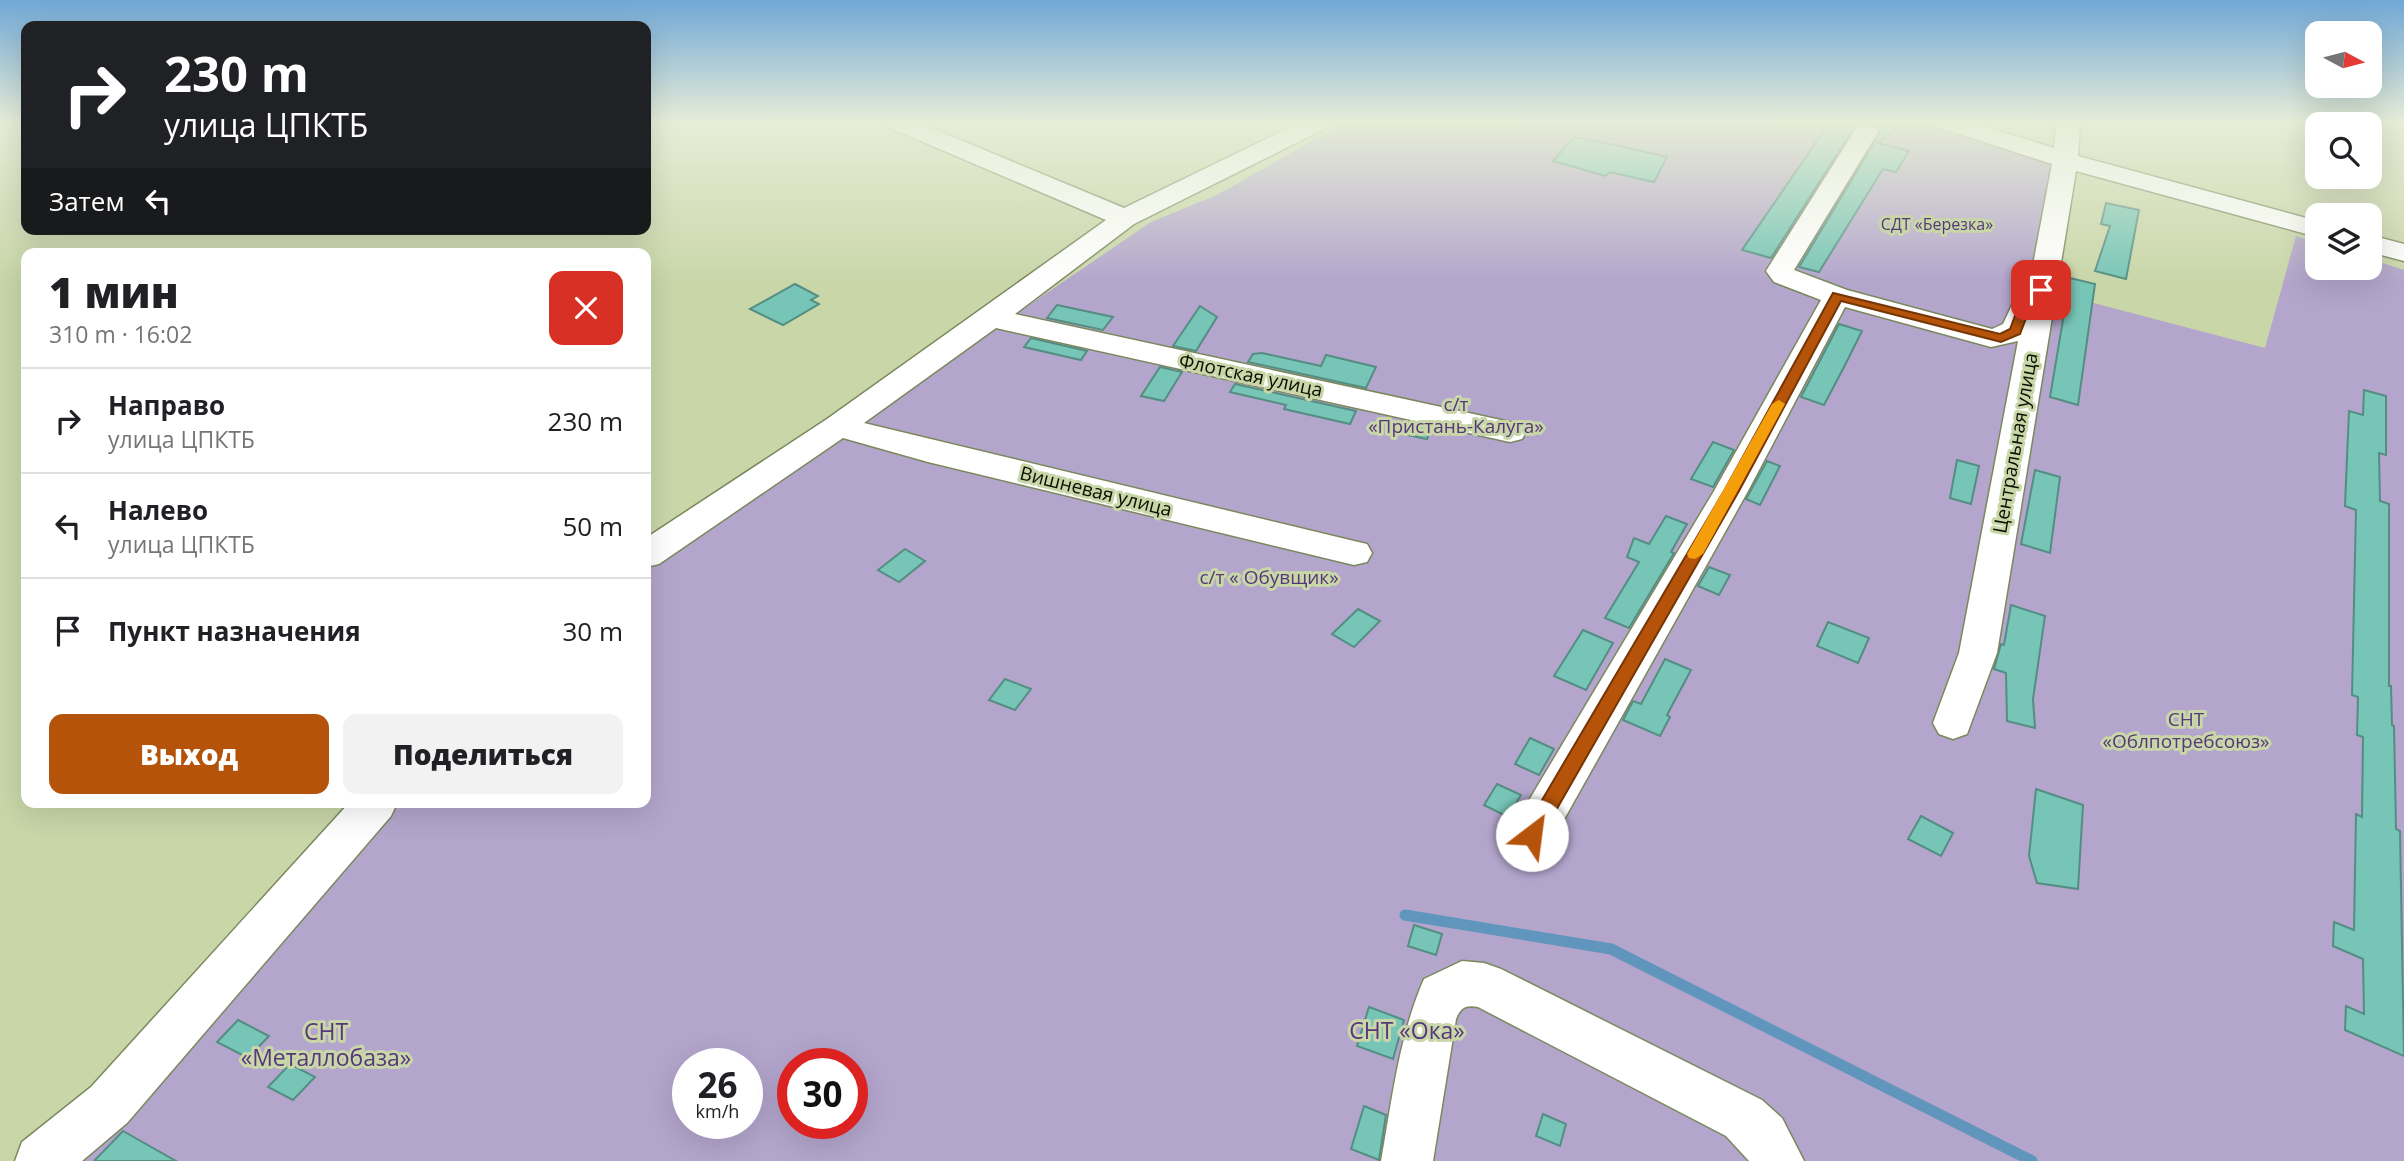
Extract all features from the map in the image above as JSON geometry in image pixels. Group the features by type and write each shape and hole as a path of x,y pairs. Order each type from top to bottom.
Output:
{"street":[{"path":"1025,176 1125,218"},
{"path":"651,552 838,426 991,318 1125,218 1210,176"},
{"path":"1839,176 1780,271 1792,280 1837,296 2001,338 2016,331 2029,295 2041,290"},
{"name":"Центральная улица","path":"1953,723 1978,653 2062,176"},
{"path":"2124,176 2305,226"},
{"path":"2382,247 2404,253"},
{"path":"1532,835 1731,491 1837,296"},
{"name":"Флотская улица","path":"991,318 1510,432"},
{"name":"Вишневая улица","path":"838,426 942,454 1354,553"},
{"path":"41,1161 109,1105 372,808"},
{"path":"1407,1161 1432,1019 1441,995 1462,983 1484,985 1744,1118 1764,1136 1778,1161"}],"green space":[{"path":"1250,176 2061,176 2044,290 2265,348 2296,236 2305,239 2305,280 2382,280 2382,263 2404,270 2404,1161 56,1161 386,808 651,808 651,563 1151,222 1217,195"}],"building":[{"path":"1628,176 1657,176 1654,182"},
{"path":"1793,176 1823,176 1771,258 1742,250"},
{"path":"1854,176 1879,176 1819,272 1799,267"},
{"path":"2106,203 2139,210 2126,279 2095,271 2110,226 2101,224"},
{"path":"2070,278 2095,284 2078,405 2050,397"},
{"path":"795,284 818,296 811,300 819,304 783,325 750,309"},
{"path":"1057,305 1113,317 1103,330 1047,318"},
{"path":"1200,306 1217,317 1196,351 1173,346"},
{"path":"1839,324 1862,331 1824,405 1801,397"},
{"path":"1031,338 1087,351 1081,360 1024,347"},
{"path":"1262,353 1321,366 1326,355 1376,367 1366,388 1248,362 1253,354"},
{"path":"1160,367 1182,372 1164,401 1141,396"},
{"path":"1235,384 1356,411 1350,424 1284,409 1286,405 1230,392"},
{"path":"2364,390 2386,396 2386,455 2379,453 2380,501 2389,504 2389,686 2394,726 2396,829 2400,831 2404,1056 2345,1030 2346,1006 2364,1014 2363,959 2333,946 2334,922 2354,930 2356,814 2362,817 2363,737 2357,735 2358,697 2352,695 2356,510 2345,506 2349,411 2363,415"},
{"path":"1408,422 1432,427 1427,439 1403,434"},
{"path":"1713,442 1734,450 1713,487 1691,479"},
{"path":"1957,460 1979,466 1971,504 1950,498"},
{"path":"1767,461 1780,466 1760,505 1746,499"},
{"path":"2035,470 2060,477 2050,553 2021,544"},
{"path":"1666,516 1687,524 1671,552 1674,553 1629,628 1605,618 1639,562 1627,557 1634,538 1649,544"},
{"path":"905,549 925,561 899,582 878,570"},
{"path":"1709,567 1730,575 1719,595 1698,586"},
{"path":"2011,605 2045,616 2033,699 2035,728 2007,721 2006,673 1994,669 2001,644 2004,645"},
{"path":"1358,609 1380,621 1354,647 1332,634"},
{"path":"1828,622 1869,638 1858,663 1817,646"},
{"path":"1583,630 1613,643 1586,690 1554,676"},
{"path":"1665,659 1691,670 1667,715 1670,717 1660,736 1623,720 1633,701 1641,704"},
{"path":"1005,679 1031,689 1015,710 989,700"},
{"path":"1530,738 1554,749 1539,775 1515,764"},
{"path":"1497,784 1521,795 1508,817 1484,805"},
{"path":"2036,789 2083,805 2078,889 2037,883 2029,856"},
{"path":"1921,816 1953,833 1941,856 1908,839"},
{"path":"1414,925 1442,934 1436,955 1408,946"},
{"path":"1369,1007 1404,1020 1393,1059 1357,1046"},
{"path":"238,1020 269,1036 248,1058 217,1042"},
{"path":"290,1064 315,1077 293,1100 268,1087"},
{"path":"1364,1106 1386,1115 1379,1160 1351,1149"},
{"path":"1543,1114 1566,1124 1560,1146 1536,1136"},
{"path":"123,1131 176,1161 94,1161"}],"waterway":[{"path":"1405,915 1611,949 2032,1161"}],"slow traffic":[{"path":"1695,554 1779,404"}],"route":[{"path":"1532,835 1731,491 1837,296 1991,338 2001,338 2009,337 2016,331 2029,295 2041,290"}],"park label":[{"name":"СДТ «Березка»","path":"1937,224"},
{"name":"с/т «Пристань-Калуга»","path":"1456,415"},
{"name":"с/т « Обувщик»","path":"1269,577"},
{"name":"СНТ «Облпотребсоюз»","path":"2186,730"},
{"name":"СНТ «Ока»","path":"1407,1031"},
{"name":"СНТ «Металлобаза»","path":"326,1045"}]}
